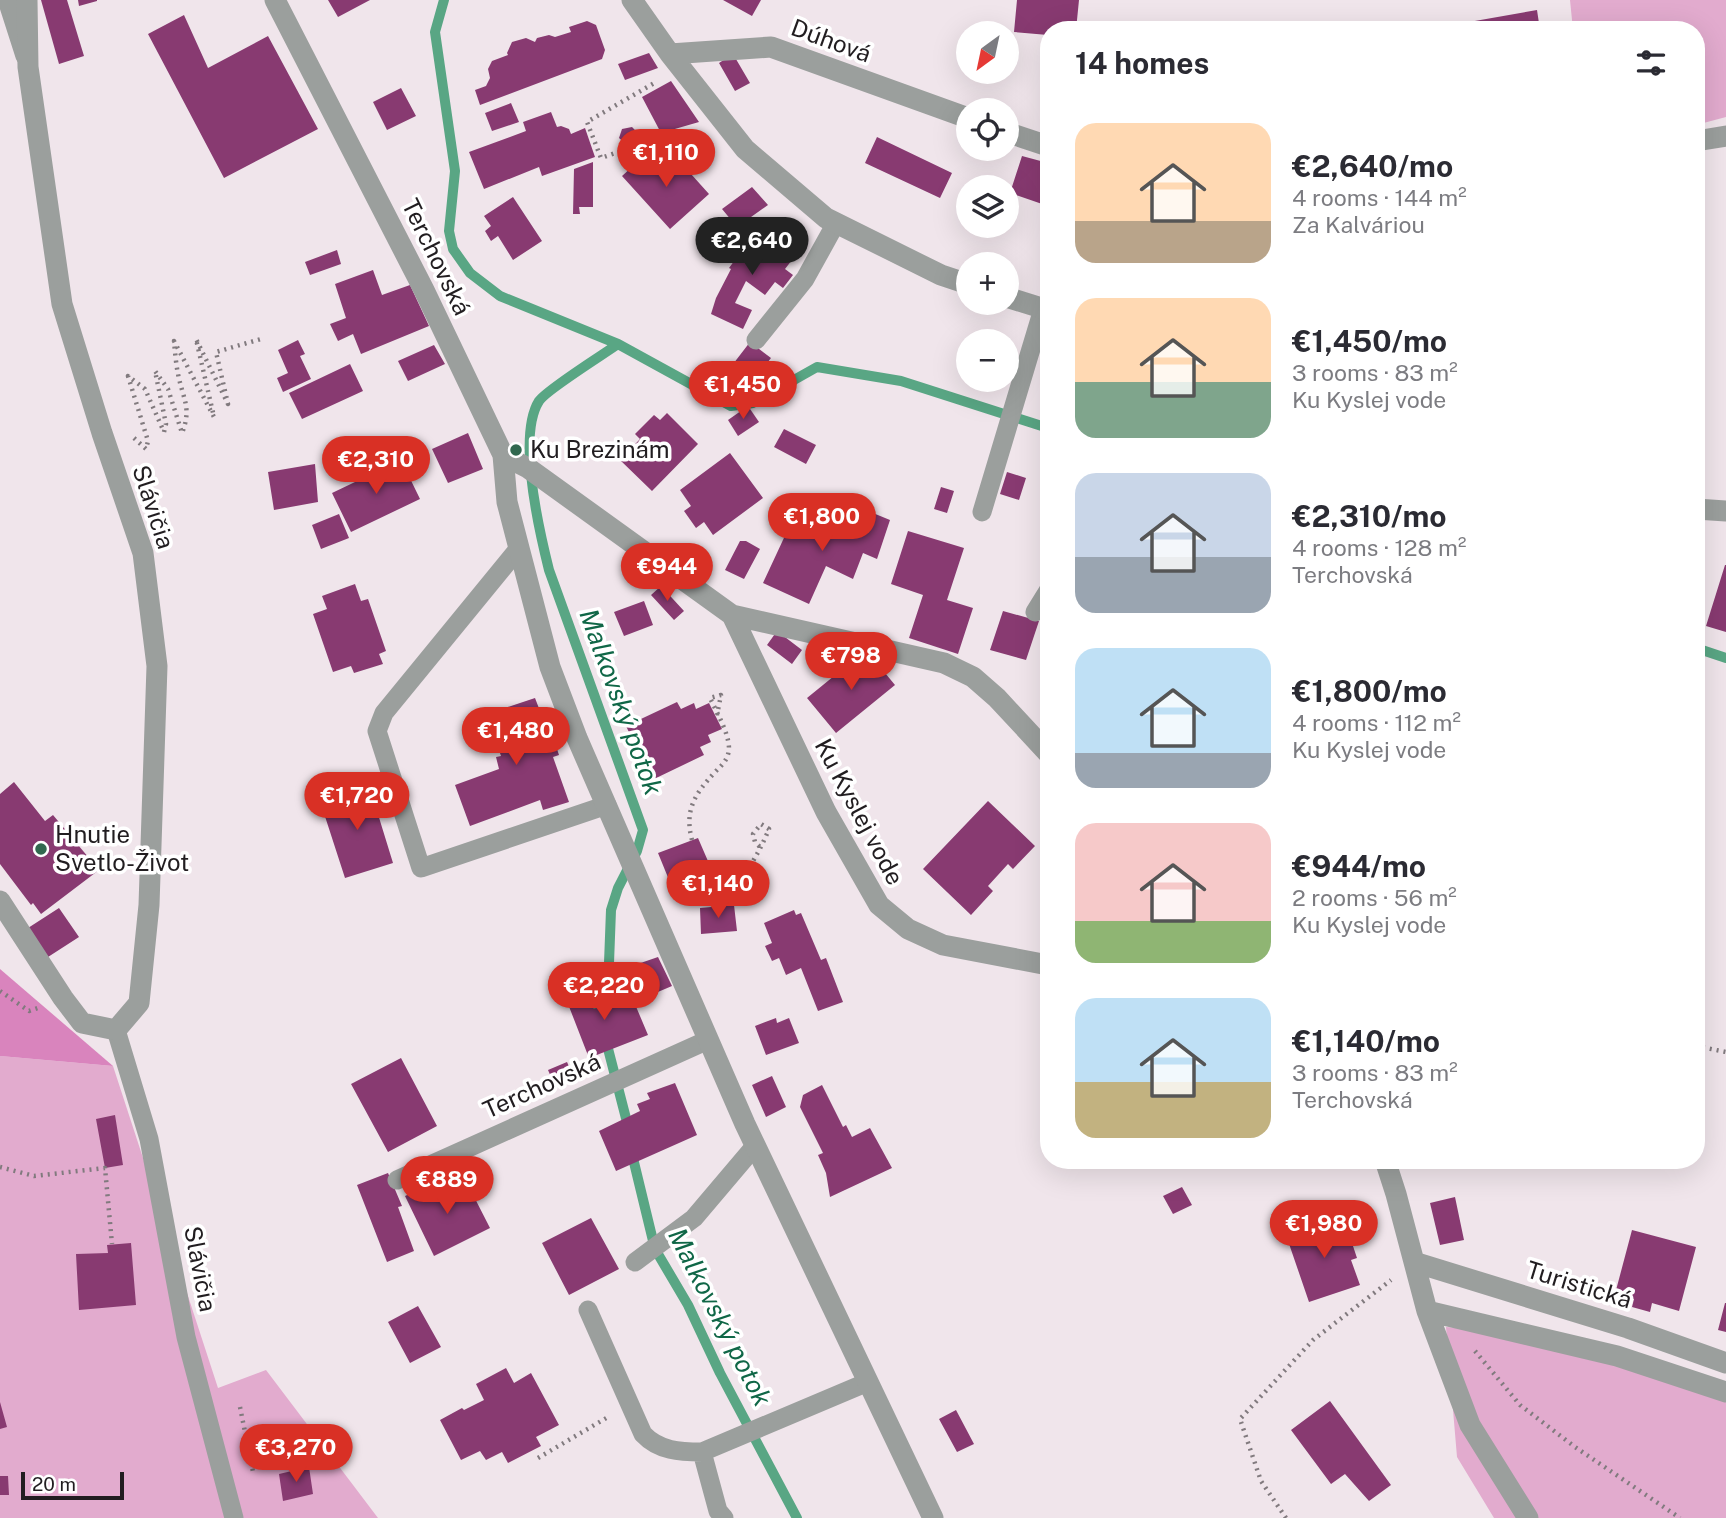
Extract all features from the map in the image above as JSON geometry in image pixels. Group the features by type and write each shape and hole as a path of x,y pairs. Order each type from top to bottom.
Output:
{"street":[{"name":"Slávičia","path":"27,0 28,67 62,304 143,553 157,666 149,905 139,1003 116,1030"},
{"name":"Terchovská","path":"275,0 424,290 503,455 507,502 550,667 577,738 755,1146 933,1518"},
{"path":"632,0 670,54 745,149 826,218 956,280"},
{"name":"Dúhová","path":"670,54 771,47 956,114"},
{"path":"1019,136 1040,143"},
{"path":"1705,140 1726,136"},
{"path":"1019,300 1040,307"},
{"name":"Ku Kyslej vode","path":"503,455 528,468 732,615 944,663 973,677 997,698 1040,744"},
{"path":"1705,510 1726,511"},
{"name":"Ku Kyslej vode","path":"732,615 826,812 879,905 908,929 943,945 1040,963"},
{"path":"0,901 82,1023 116,1030"},
{"path":"1388,1169 1427,1311 1471,1426 1528,1518"},
{"name":"Turistická","path":"1414,1262 1628,1328 1726,1363"},
{"path":"1427,1311 1617,1356 1726,1392"}],"lane":[{"path":"7,0 28,67"},
{"path":"756,340 805,279 836,223"},
{"path":"982,512 1040,324"},
{"path":"519,548 384,713 377,731 421,868 607,805"},
{"path":"1035,612 1040,604"},
{"name":"Slávičia","path":"116,1030 149,1139 186,1337 234,1518"},
{"name":"Terchovská","path":"397,1180 708,1040"},
{"path":"635,1262 694,1218 755,1146"},
{"path":"587,1310 643,1434 652,1443 678,1452 702,1452 868,1382"},
{"path":"702,1452 718,1511 724,1518"}],"path":[{"path":"653,140 601,158 587,122 657,81"},
{"path":"134,438 146,449 148,441 128,376 145,389 164,432 166,424 155,371 169,388 182,433 187,421 188,405 178,375 174,341 214,417 196,339 228,404 216,352 261,339"},
{"path":"692,840 687,823 692,804 727,759 729,747 717,715"},
{"path":"721,906 741,881 761,848 769,829 761,824 753,834 755,842 761,848"},
{"path":"1705,1048 1726,1052"},
{"path":"0,1167 34,1176 105,1168 112,1244"},
{"path":"1286,1518 1261,1481 1240,1419 1313,1340 1414,1262"},
{"path":"1450,1316 1482,1361 1520,1405 1575,1447 1680,1518"},
{"path":"538,1458 630,1404"},
{"path":"240,1406 255,1481"}],"shaded area":[{"path":"1570,0 1726,0 1726,117 1705,123 1705,21 1572,21"},
{"path":"0,969 113,1066 0,1056"},
{"path":"0,1056 113,1066 218,1388 266,1370 378,1518 0,1518"},
{"path":"1446,1327 1546,1335 1726,1389 1726,1518 1494,1518 1457,1457"}],"building":[{"path":"41,0 67,0 84,56 59,64"},
{"path":"78,0 97,0 97,1 79,6"},
{"path":"328,0 370,0 338,17"},
{"path":"723,0 761,0 752,16"},
{"path":"1017,0 1079,0 1077,21 1040,21 1040,34 1019,32 1019,21 1015,21"},
{"path":"1537,10 1539,21 1475,21"},
{"path":"184,15 208,68 268,36 318,129 224,178 148,34"},
{"path":"587,21 596,25 605,50 602,59 480,105 475,90 486,86 492,61 508,55 512,42 526,38 535,42 537,38 549,35 555,37 571,32 569,27"},
{"path":"649,53 658,68 625,80 618,64"},
{"path":"733,54 750,83 735,91 719,63"},
{"path":"671,81 699,122 661,133 642,97"},
{"path":"401,88 416,116 387,130 373,102"},
{"path":"511,103 519,122 492,131 485,113"},
{"path":"551,112 557,127 569,129 571,134 585,128 595,157 542,176 539,167 484,189 469,152 526,131 523,122"},
{"path":"632,127 639,134 636,142 627,145 619,138 622,129"},
{"path":"877,137 952,173 940,198 865,163"},
{"path":"673,154 709,194 670,229 622,176 643,157 655,170"},
{"path":"1022,156 1040,161 1040,203 1019,196 1019,175 1016,175"},
{"path":"593,162 593,207 579,207 580,214 573,214 574,169"},
{"path":"752,187 768,205 737,227 722,209"},
{"path":"513,197 542,241 513,260 498,236 491,241 485,231 491,226 484,216"},
{"path":"757,230 795,256 785,269 793,275 783,288 775,282 765,295 746,281 735,303 752,310 743,329 711,314 731,269 729,268"},
{"path":"337,250 341,264 310,275 305,262"},
{"path":"373,270 382,295 410,285 429,326 361,354 353,334 338,341 330,324 346,318 335,284"},
{"path":"298,340 305,354 300,356 311,379 283,392 277,378 288,373 278,350"},
{"path":"750,342 771,358 744,393 734,386 728,394 717,385"},
{"path":"434,345 445,364 408,381 398,361"},
{"path":"350,364 363,391 302,419 289,393"},
{"path":"748,406 759,422 738,436 728,420"},
{"path":"667,413 698,444 652,491 620,460 640,439 635,434 654,415 660,420"},
{"path":"784,429 816,445 806,464 774,447"},
{"path":"468,433 483,469 448,483 432,449"},
{"path":"730,453 763,498 713,535 704,522 696,528 684,511 691,506 680,490"},
{"path":"401,460 420,499 351,532 332,493"},
{"path":"315,464 318,502 274,510 268,472"},
{"path":"1007,472 1026,478 1019,500 1000,494"},
{"path":"941,487 954,491 947,513 934,509"},
{"path":"868,511 890,520 877,559 863,553 853,579 826,566 809,604 763,583 796,512 842,533 845,526 859,533"},
{"path":"339,514 349,538 321,549 312,525"},
{"path":"908,531 964,548 947,600 973,608 958,654 909,638 923,595 891,584"},
{"path":"740,541 746,541 760,549 744,579 725,570"},
{"path":"1726,565 1726,632 1706,626"},
{"path":"355,584 361,601 368,599 386,651 379,654 383,664 354,673 351,666 333,672 313,614 327,609 322,596"},
{"path":"661,586 684,611 674,620 651,595"},
{"path":"644,601 653,625 624,636 614,612"},
{"path":"1003,611 1039,621 1026,660 990,650"},
{"path":"777,631 802,650 792,664 767,645"},
{"path":"866,650 895,685 836,733 807,698"},
{"path":"535,698 540,711 544,710 559,755 553,757 569,802 543,810 540,800 470,826 455,785 499,769 496,757 501,756 487,714"},
{"path":"677,702 681,709 694,703 696,709 709,703 722,729 708,735 711,742 700,747 704,755 652,780 626,726"},
{"name":"Hnutie Svetlo-Život","path":"14,782 45,821 53,815 99,870 41,914 0,864 0,794"},
{"path":"369,785 393,863 345,878 320,801"},
{"path":"988,801 1035,846 1013,869 1008,864 988,886 993,891 971,915 923,869"},
{"path":"698,838 717,882 676,897 658,853"},
{"path":"734,905 737,931 701,934 700,908"},
{"path":"59,908 79,937 48,957 28,928"},
{"path":"794,910 796,915 801,913 821,960 826,958 843,1002 818,1011 801,968 786,975 779,958 772,961 765,946 772,943 764,923"},
{"path":"658,957 672,986 639,1000 626,968"},
{"path":"585,984 594,1009 632,997 648,1035 589,1058 563,991"},
{"path":"776,1018 777,1023 789,1018 799,1043 766,1055 755,1026"},
{"path":"401,1058 437,1126 388,1152 351,1084"},
{"path":"567,1062 574,1078 555,1086 548,1070"},
{"path":"772,1076 786,1107 766,1117 752,1085"},
{"path":"675,1083 697,1135 616,1171 599,1131 640,1111 637,1104 650,1099 647,1093"},
{"path":"822,1085 843,1127 846,1125 852,1137 870,1128 892,1168 830,1197 826,1173 818,1155 823,1153 800,1107 803,1095"},
{"path":"115,1115 123,1165 105,1168 96,1119"},
{"path":"388,1173 402,1206 398,1207 414,1251 387,1262 357,1185"},
{"path":"435,1182 442,1195 467,1183 490,1228 434,1256 405,1196"},
{"path":"1182,1187 1192,1205 1173,1214 1163,1196"},
{"path":"1455,1197 1464,1240 1440,1245 1430,1203"},
{"path":"591,1218 619,1269 569,1295 542,1243"},
{"path":"1336,1218 1345,1242 1351,1240 1357,1258 1351,1260 1360,1285 1309,1302 1286,1235"},
{"path":"1632,1230 1696,1247 1679,1311 1652,1303 1650,1312 1632,1307 1634,1299 1615,1294"},
{"path":"131,1243 136,1305 79,1310 76,1254 108,1253 107,1245"},
{"path":"1726,1303 1726,1332 1718,1330"},
{"path":"418,1306 441,1347 410,1363 388,1322"},
{"path":"506,1368 514,1383 531,1373 559,1425 536,1437 541,1446 508,1463 502,1452 486,1460 480,1451 461,1460 440,1420 484,1400 476,1384"},
{"path":"1330,1401 1391,1485 1369,1501 1345,1474 1331,1484 1291,1430"},
{"path":"0,1402 7,1427 0,1429"},
{"path":"956,1410 974,1444 957,1452 939,1419"},
{"path":"309,1467 313,1494 283,1501 279,1474"},
{"path":"0,1476 8,1476 9,1495 0,1495"}],"waterway":[{"path":"444,0 435,32 455,171 449,231 453,249 470,273 500,296 618,344 731,406 753,403 817,367 901,381 1040,425"},
{"name":"Malkovský potok","path":"600,1018 598,1012 609,963 611,910 618,888 637,851 643,830 549,570 532,484 530,437 539,401 563,381 618,344"},
{"path":"1705,651 1726,658"},
{"name":"Malkovský potok","path":"605,1037 629,1130"},
{"name":"Malkovský potok","path":"631,1150 655,1249 688,1305 720,1373 797,1518"}],"place":[{"name":"Ku Brezinám","path":"516,450"},
{"name":"Hnutie Svetlo-Život","path":"41,849"}]}
